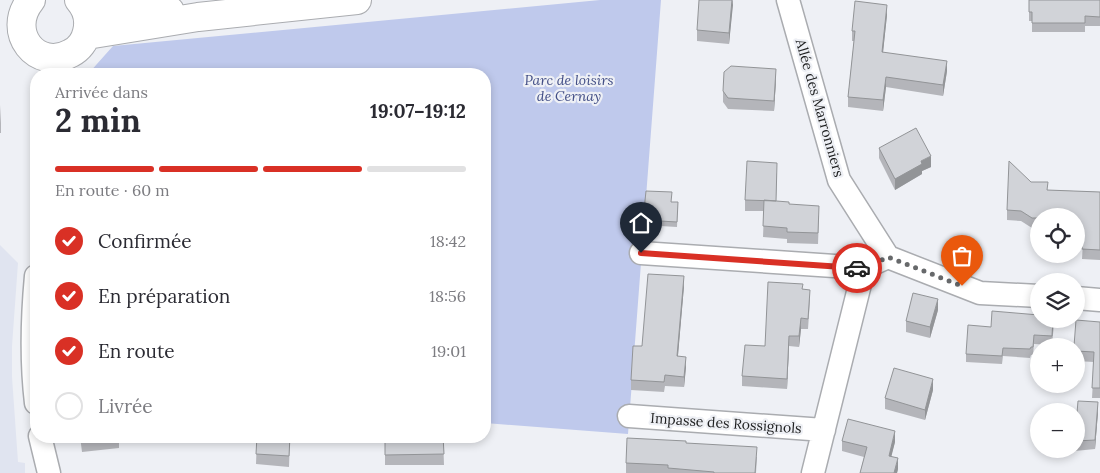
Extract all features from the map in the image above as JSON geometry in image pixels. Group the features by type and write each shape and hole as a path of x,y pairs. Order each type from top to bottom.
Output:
{"street":[{"path":"15,23 29,46 35,52 52,58 56,66 82,43 84,15 198,17 357,0"},
{"name":"Allée des Marronniers","path":"788,0 840,180 888,257"},
{"path":"641,253 864,268 888,257 980,293 1030,296"},
{"path":"813,473 864,268"},
{"path":"1085,299 1100,300"},
{"name":"Impasse des Rossignols","path":"629,416 824,430"},
{"path":"42,443 49,473"}],"shaded area":[{"path":"0,245 18,263 12,346 12,377 18,462 25,463 25,473 0,473"}],"green space":[{"name":"Parc de loisirs de Cernay","path":"600,0 661,0 628,434 491,423 491,68 93,68 113,46"}],"building":[{"path":"699,0 732,0 729,33 697,30"},
{"path":"1029,0 1100,0 1100,17 1085,16 1085,23 1032,23 1032,12 1029,12"},
{"path":"855,1 887,5 882,52 947,61 943,85 886,77 883,100 848,97 855,31 852,31"},
{"path":"731,66 776,69 774,101 728,98 723,91 724,72"},
{"path":"916,128 931,156 921,161 922,164 895,179 879,148"},
{"path":"747,161 777,163 776,201 745,200"},
{"path":"1009,161 1031,182 1048,182 1047,190 1100,192 1100,250 1085,249 1085,208 1030,208 1030,217 1021,211 1007,210"},
{"path":"646,191 672,192 671,202 678,202 677,222 643,220"},
{"path":"764,200 819,206 818,233 787,232 787,228 763,226"},
{"path":"648,274 684,276 677,356 686,357 684,377 665,375 664,382 631,380 633,346 642,346"},
{"path":"768,282 803,284 802,289 810,290 808,319 801,318 799,336 789,336 787,379 742,376 745,345 765,346"},
{"path":"913,293 938,299 930,327 906,321"},
{"path":"992,311 1030,314 1030,328 1052,328 1052,336 1034,335 1034,338 1030,338 1030,349 1003,348 1002,356 966,354 968,325 991,327"},
{"path":"1085,321 1100,322 1100,388 1092,388 1094,352 1085,352 1085,338 1075,338 1075,328 1085,328"},
{"path":"894,368 933,379 925,410 885,398"},
{"path":"1078,401 1098,402 1095,440 1085,441 1085,403 1078,403"},
{"path":"848,419 895,431 889,456 898,458 894,473 860,473 867,447 842,441"},
{"path":"627,438 757,447 755,473 714,473 668,468 668,465 626,463"},
{"path":"257,443 290,443 289,456 256,454"},
{"path":"385,443 443,443 444,454 385,455"}],"way so far":[{"path":"857,268 864,268 888,257 962,286"}],"route":[{"path":"641,253 857,268"}]}
